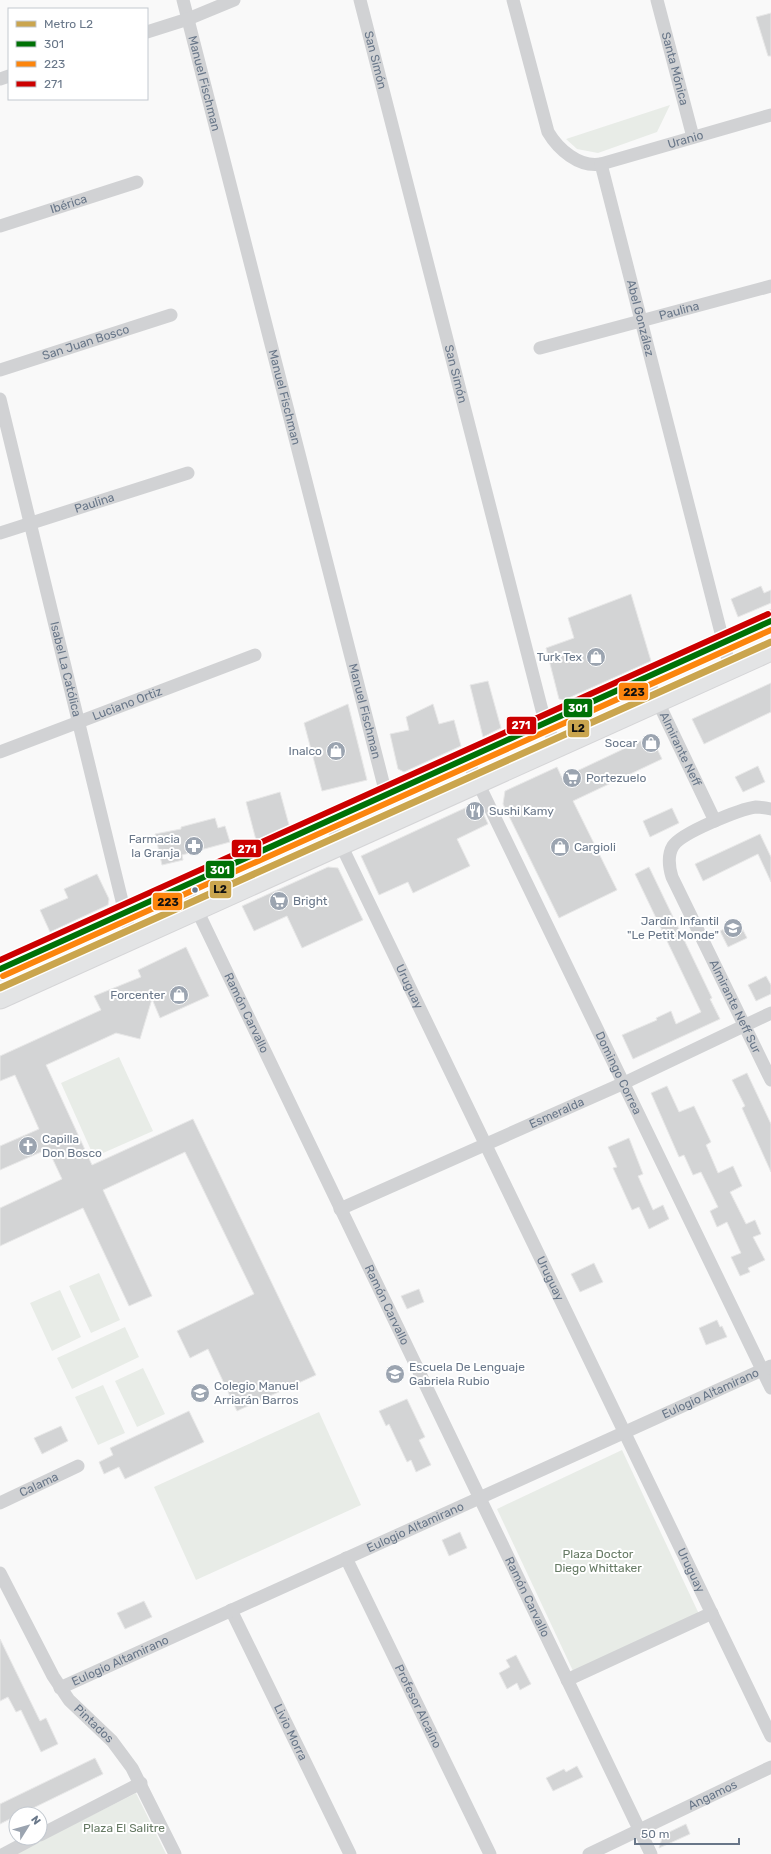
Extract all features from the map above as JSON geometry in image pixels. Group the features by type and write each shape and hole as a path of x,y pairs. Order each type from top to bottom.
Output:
{"main road":[{"path":"0,969 771,621"},
{"path":"0,998 771,650"}],"street":[{"name":"Manuel Fischman","path":"182,0 386,794"},
{"path":"148,32 188,19 234,0"},
{"name":"San Simón","path":"360,0 546,722 557,747"},
{"path":"513,0 548,132 556,144 567,154 586,164 601,164"},
{"name":"Santa Mónica","path":"657,0 693,137"},
{"name":"Uranio","path":"601,164 771,115"},
{"name":"Abel González","path":"601,164 730,668"},
{"name":"Ibérica","path":"0,226 137,182"},
{"name":"Paulina","path":"540,348 771,286"},
{"name":"San Juan Bosco","path":"0,370 171,315"},
{"name":"Isabel La Católica","path":"0,399 77,722 131,938"},
{"name":"Paulina","path":"0,533 188,473"},
{"name":"Luciano Ortiz","path":"0,752 255,655"},
{"name":"Almirante Neff","path":"646,677 715,821"},
{"name":"Domingo Correa","path":"466,758 624,1083 767,1368 771,1388"},
{"name":"Almirante Neff Sur","path":"771,809 755,807 742,810 715,821 678,841 670,853 670,869 771,1080"},
{"name":"Uruguay","path":"329,820 771,1736"},
{"name":"Ramón Carvallo","path":"185,885 651,1854"},
{"name":"Esmeralda","path":"340,1209 486,1146 624,1083 771,1013"},
{"name":"Eulogio Altamirano","path":"60,1688 767,1368"},
{"name":"Calama","path":"0,1503 78,1466"},
{"name":"Profesor Alcaíno","path":"346,1558 490,1854"},
{"name":"Pintados","path":"0,1573 60,1688 69,1700 112,1741 141,1783 175,1854"},
{"name":"Livio Morra","path":"231,1610 350,1854"},
{"path":"567,1680 712,1613"},
{"name":"Angamos","path":"589,1854 771,1767"},
{"path":"48,1831 141,1783"},
{"path":"4,1854 19,1846"}],"green space":[{"path":"670,105 657,132 598,153 577,149 566,139"},
{"path":"119,1057 153,1131 94,1157 61,1083"},
{"path":"99,1273 120,1320 91,1333 69,1286"},
{"path":"60,1290 81,1337 52,1351 30,1303"},
{"path":"125,1327 139,1357 72,1389 57,1358"},
{"path":"143,1368 165,1414 137,1427 115,1381"},
{"path":"103,1385 125,1433 98,1445 75,1397"},
{"path":"319,1412 361,1505 196,1580 154,1487"},
{"name":"Plaza Doctor Diego Whittaker","path":"622,1450 699,1614 574,1673 497,1509"},
{"name":"Plaza El Salitre","path":"136,1793 166,1854 14,1854 30,1846 48,1846 48,1837"}],"building":[{"path":"771,13 771,56 768,56 756,17"},
{"path":"761,586 764,593 771,590 771,603 738,617 731,599"},
{"path":"631,594 651,661 564,700 559,699 546,648 574,638 568,618"},
{"path":"488,681 501,728 483,737 470,685"},
{"path":"771,683 771,712 704,744 692,719"},
{"name":"Inalco","path":"348,704 367,780 322,791 304,723"},
{"path":"433,704 439,724 454,720 461,746 404,772 398,769 390,734 409,730 406,717"},
{"name":"Cargioli","path":"651,736 662,759 573,801 617,890 559,918 503,804 505,791 557,767 562,778"},
{"path":"758,766 765,782 743,792 735,777"},
{"path":"280,792 289,825 256,840 246,802"},
{"path":"478,802 488,824 457,839 470,866 413,893 408,882 379,895 361,856"},
{"path":"672,808 679,823 650,837 643,821"},
{"path":"215,818 218,828 225,826 230,842 182,855 183,860 162,865 155,834 181,829 181,827"},
{"path":"760,834 771,857 771,882 758,854 703,881 695,864"},
{"path":"328,867 338,868 363,920 302,948 287,916 254,931 242,906"},
{"path":"649,867 712,998 710,999 720,1019 633,1059 622,1035 657,1020 656,1018 671,1011 676,1024 701,1012 635,874"},
{"path":"97,874 109,899 108,905 50,932 40,910 68,898 64,889"},
{"path":"739,922 747,938 728,947 720,931"},
{"path":"186,947 209,996 160,1018 152,999 140,1039 116,1033 46,1065 92,1165 193,1119 316,1375 237,1411 208,1349 190,1358 177,1331 254,1294 185,1152 103,1190 152,1296 129,1306 83,1208 0,1246 0,1208 62,1179 48,1149 0,1170 0,1146 39,1129 15,1075 0,1081 0,1056 101,1010 94,996 141,977 138,970"},
{"path":"766,976 771,985 771,994 756,1001 748,985"},
{"path":"747,1073 771,1124 771,1172 742,1108 745,1106 732,1080"},
{"path":"667,1086 679,1112 694,1106 711,1142 706,1145 718,1173 733,1166 742,1186 730,1192 746,1224 755,1220 761,1234 753,1237 765,1260 748,1268 750,1272 740,1276 731,1257 741,1253 727,1222 717,1227 710,1211 718,1207 701,1172 693,1175 684,1155 679,1157 651,1093"},
{"path":"629,1138 643,1174 638,1176 653,1210 663,1205 669,1219 649,1229 639,1207 632,1210 613,1168 617,1167 608,1147"},
{"path":"594,1263 603,1282 580,1292 571,1274"},
{"path":"419,1289 424,1302 407,1309 401,1296"},
{"path":"717,1320 720,1327 722,1326 727,1337 706,1345 699,1328"},
{"path":"407,1399 425,1437 419,1440 431,1465 416,1472 411,1460 407,1462 389,1424 386,1426 379,1411"},
{"path":"189,1411 204,1442 125,1479 119,1467 104,1474 99,1462 113,1455 110,1448"},
{"path":"61,1426 68,1441 42,1454 34,1438"},
{"path":"460,1532 467,1548 449,1556 442,1540"},
{"path":"144,1601 152,1617 125,1629 117,1613"},
{"path":"0,1639 40,1721 46,1718 58,1744 41,1752 21,1710 16,1712 8,1697 0,1701"},
{"path":"516,1655 531,1684 520,1690 517,1683 507,1689 499,1673 510,1667 506,1660"},
{"path":"95,1758 103,1774 37,1806 8,1806 8,1820 0,1824 0,1804"},
{"path":"577,1766 583,1777 553,1791 546,1778 564,1769 566,1772"},
{"path":"686,1824 690,1834 659,1848 663,1835"}],"metro line":[{"name":"L2","path":"0,988 771,642"}],"transit line":[{"name":"271","path":"0,960 768,614"},
{"name":"301","path":"0,969 771,621"},
{"name":"223","path":"3,976 771,630"}],"place":[{"name":"Turk Tex","path":"596,657"},
{"name":"Socar","path":"651,743"},
{"name":"Inalco","path":"336,751"},
{"name":"Portezuelo","path":"572,778"},
{"name":"Sushi Kamy","path":"475,811"},
{"name":"Farmacia la Granja","path":"194,846"},
{"name":"Cargioli","path":"560,847"},
{"name":"Bright","path":"279,901"},
{"name":"Jardín Infantil \"Le Petit Monde\"","path":"733,928"},
{"name":"Forcenter","path":"179,995"},
{"name":"Capilla Don Bosco","path":"28,1146"},
{"name":"Escuela De Lenguaje Gabriela Rubio","path":"395,1374"},
{"name":"Colegio Manuel Arriarán Barros","path":"200,1393"}]}
